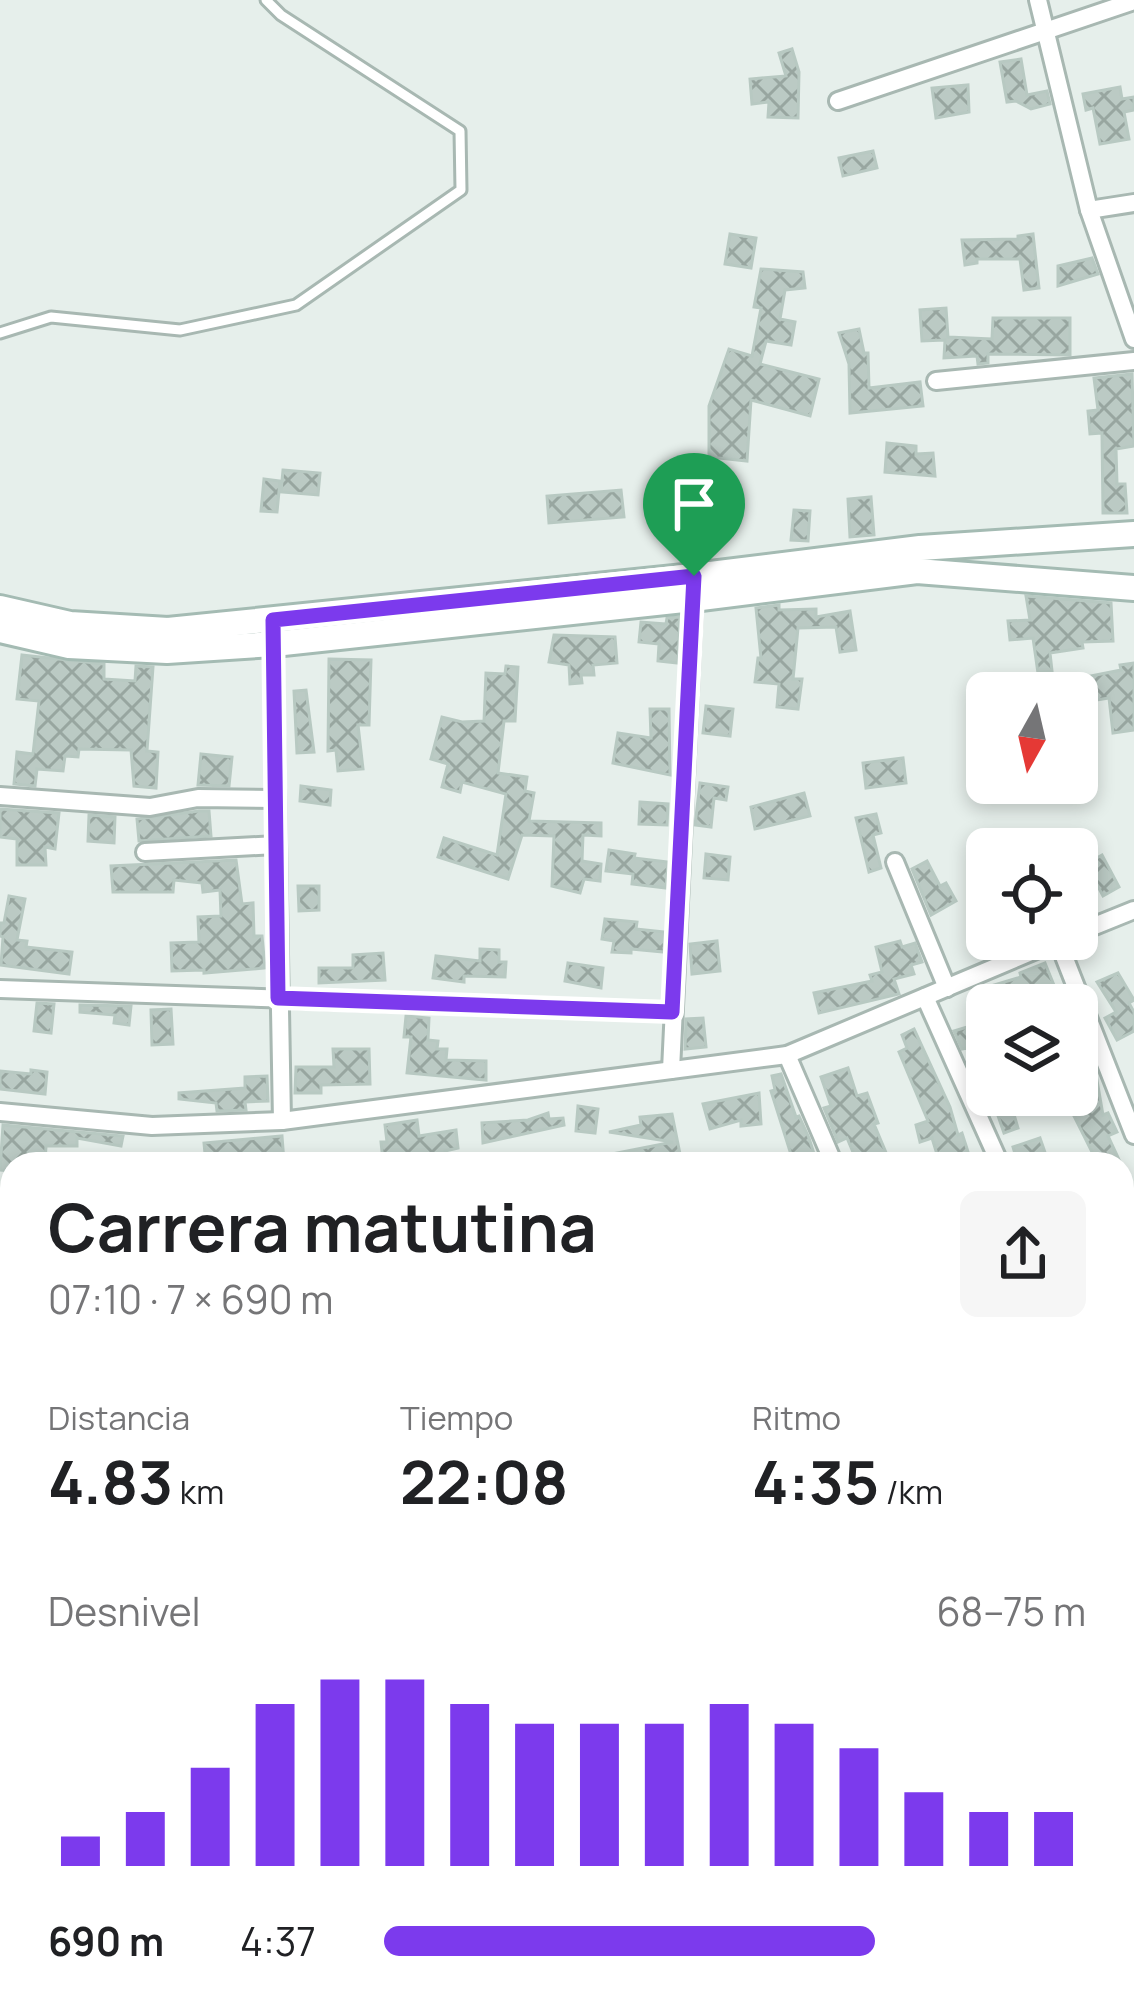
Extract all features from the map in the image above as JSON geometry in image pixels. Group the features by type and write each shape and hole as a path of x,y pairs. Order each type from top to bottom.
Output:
{"main road":[{"path":"694,588 920,548 1134,534"},
{"path":"0,630 69,646 167,651 273,632 694,588 917,571 1134,588"},
{"path":"0,608 70,624 273,632"}],"street":[{"path":"1038,0 1089,210 1134,339"},
{"path":"838,101 1134,2"},
{"path":"1089,210 1134,203"},
{"path":"936,381 1134,362"},
{"path":"671,1070 694,588"},
{"path":"273,632 282,1121"},
{"path":"0,796 150,807 198,798 275,799"},
{"path":"145,852 275,844"},
{"path":"895,862 947,988"},
{"path":"1098,925 1134,910"},
{"path":"0,1112 152,1126 282,1121 787,1055 1013,960"},
{"path":"1068,960 1134,1135"},
{"path":"0,989 672,1012"},
{"path":"925,997 995,1152"},
{"path":"787,1055 829,1152"}],"lane":[{"path":"0,333 51,317 180,331 296,305 461,190 460,131 266,0"}],"building":[{"path":"792,49 799,72 798,118 768,117 769,102 752,104 750,79 786,76 779,53"},
{"path":"1021,59 1027,95 1047,91 1050,104 1031,109 1007,102 1000,62"},
{"path":"968,85 969,112 936,118 932,88"},
{"path":"1120,87 1122,99 1134,97 1134,110 1124,112 1129,139 1100,144 1093,108 1086,110 1083,94"},
{"path":"873,151 877,168 843,176 839,158"},
{"path":"730,234 756,238 751,268 725,264"},
{"path":"1033,234 1039,288 1024,290 1020,259 977,259 965,265 962,240 1018,239"},
{"path":"1092,258 1098,274 1058,286 1058,266"},
{"path":"761,269 803,272 805,288 785,290 780,319 795,322 791,345 766,341 760,364 819,379 810,416 751,400 747,461 709,457 709,406 729,349 752,356 761,308 754,307"},
{"path":"946,308 948,337 992,339 993,318 1070,318 1070,355 988,354 988,363 978,364 977,356 944,358 945,340 922,341 920,310"},
{"path":"859,329 864,353 868,353 869,388 920,382 923,406 850,413 849,364 839,333"},
{"path":"1132,374 1134,446 1116,449 1117,484 1125,484 1127,513 1103,513 1102,433 1090,434 1088,411 1098,410 1094,378"},
{"path":"887,443 916,446 916,454 933,453 935,476 885,472"},
{"path":"283,470 320,473 318,495 281,492"},
{"path":"264,479 280,481 277,512 261,511"},
{"path":"621,490 624,517 549,523 547,496"},
{"path":"871,497 874,535 850,537 848,499"},
{"path":"794,510 810,511 808,541 791,540"},
{"path":"1026,596 1111,603 1113,641 1082,642 1083,648 1050,653 1052,671 1038,672 1033,638 1010,640 1008,621 1030,620"},
{"path":"779,605 779,610 816,609 816,617 850,611 856,650 840,652 836,627 798,628 793,679 802,679 798,709 777,707 779,684 755,682 761,658 756,608"},
{"path":"680,617 678,663 658,661 659,644 639,642 641,622 666,624 667,618"},
{"path":"554,635 615,637 617,663 593,665 594,675 581,675 582,683 570,684 569,665 549,662"},
{"path":"22,655 104,664 104,679 135,681 136,666 153,667 147,751 158,752 156,788 134,786 131,750 79,749 78,757 65,756 63,771 37,769 35,786 14,784 17,752 33,754 39,701 17,699"},
{"path":"329,659 371,660 369,725 358,725 363,769 338,771 336,750 328,751"},
{"path":"1134,663 1134,730 1113,733 1109,698 1098,700 1098,675 1121,670 1120,665"},
{"path":"506,666 518,667 515,721 504,721 498,773 527,777 525,791 534,793 529,821 601,823 601,836 583,835 582,861 601,864 600,881 584,879 580,893 552,886 554,836 522,835 508,879 438,857 444,838 497,855 506,794 462,782 460,792 442,787 448,764 431,759 442,717 484,721 486,673 505,674"},
{"path":"306,690 314,752 297,753 294,691"},
{"path":"706,706 733,709 730,736 703,733"},
{"path":"650,709 669,709 670,775 613,763 618,733 651,738"},
{"path":"201,754 232,757 229,786 198,785"},
{"path":"903,758 906,783 866,788 863,763"},
{"path":"700,783 728,787 726,800 714,798 711,827 695,825"},
{"path":"301,786 331,790 330,805 300,801"},
{"path":"804,793 810,816 755,829 751,807"},
{"path":"640,802 668,804 667,825 639,824"},
{"path":"0,809 59,813 55,849 45,847 46,865 17,865 17,839 0,837"},
{"path":"209,811 211,836 139,841 137,819"},
{"path":"876,814 881,833 873,835 881,868 869,872 856,818"},
{"path":"89,815 115,817 114,843 88,841"},
{"path":"609,850 668,862 666,888 632,884 633,874 606,871"},
{"path":"706,854 730,857 728,880 704,878"},
{"path":"1102,855 1119,887 1103,896 1098,887 1098,857"},
{"path":"236,860 242,904 253,903 254,936 262,936 265,968 172,971 171,943 199,942 198,917 221,916 220,890 203,892 202,883 174,880 173,892 113,892 111,866"},
{"path":"927,861 940,886 946,883 956,901 931,915 912,869"},
{"path":"298,886 319,886 319,910 299,911"},
{"path":"9,896 25,899 17,940 27,941 26,947 72,952 69,974 1,965 0,923 4,923"},
{"path":"605,919 637,922 636,929 665,932 664,952 612,952 614,941 602,939"},
{"path":"717,941 720,971 692,974 690,944"},
{"path":"900,941 902,947 915,943 922,962 911,965 914,974 894,979 899,994 819,1013 814,993 872,981 870,975 882,972 876,947"},
{"path":"480,949 499,950 499,962 506,962 505,977 464,976 464,982 433,978 436,956 480,961"},
{"path":"383,953 385,980 319,983 319,968 353,968 353,955"},
{"path":"568,963 603,968 601,988 565,981"},
{"path":"1045,963 1054,984 998,984 1021,977 1020,973"},
{"path":"1118,973 1134,1000 1129,1003 1134,1031 1117,1040 1105,1018 1116,1012 1097,982"},
{"path":"37,1003 54,1004 51,1033 34,1031"},
{"path":"80,1005 131,1006 129,1025 114,1023 115,1015 80,1012"},
{"path":"171,1009 173,1044 152,1045 151,1010"},
{"path":"406,1016 429,1018 428,1040 438,1041 437,1049 447,1049 446,1060 486,1061 486,1080 407,1073 411,1037 404,1037"},
{"path":"703,1018 706,1047 685,1049 686,1019"},
{"path":"966,1027 966,1048 962,1049 954,1031"},
{"path":"914,1029 968,1152 936,1152 932,1138 920,1142 916,1125 928,1121 899,1052 907,1048 902,1035"},
{"path":"333,1049 369,1049 370,1084 321,1085 321,1093 295,1093 296,1067 334,1067"},
{"path":"848,1068 857,1096 867,1093 886,1152 853,1152 847,1138 838,1142 824,1108 831,1106 821,1077"},
{"path":"31,1070 47,1072 45,1094 0,1089 0,1071 31,1074"},
{"path":"781,1074 813,1152 790,1152 771,1091 775,1090 772,1076"},
{"path":"267,1076 268,1101 245,1102 246,1110 217,1111 216,1103 179,1099 179,1093 245,1088 245,1077"},
{"path":"1098,1086 1103,1115 1108,1113 1117,1132 1108,1136 1115,1152 1092,1152 1074,1116 1098,1116"},
{"path":"759,1093 761,1124 741,1126 741,1120 710,1129 703,1104"},
{"path":"578,1106 598,1109 595,1133 576,1131"},
{"path":"548,1113 549,1119 563,1118 564,1125 483,1143 482,1123 528,1120"},
{"path":"672,1114 680,1152 622,1152 673,1142 609,1132 641,1125 640,1117"},
{"path":"998,1116 1014,1116 1018,1128 1004,1133"},
{"path":"417,1120 419,1136 456,1130 458,1148 382,1152 381,1142 387,1142 385,1125"},
{"path":"3,1125 123,1136 121,1146 77,1138 77,1146 46,1146 46,1152 1,1152"},
{"path":"282,1136 283,1152 205,1152 204,1143"},
{"path":"1040,1138 1045,1152 1014,1152 1013,1147"}],"route":[{"path":"694,576 672,1012 278,998 273,620 694,576"}]}
